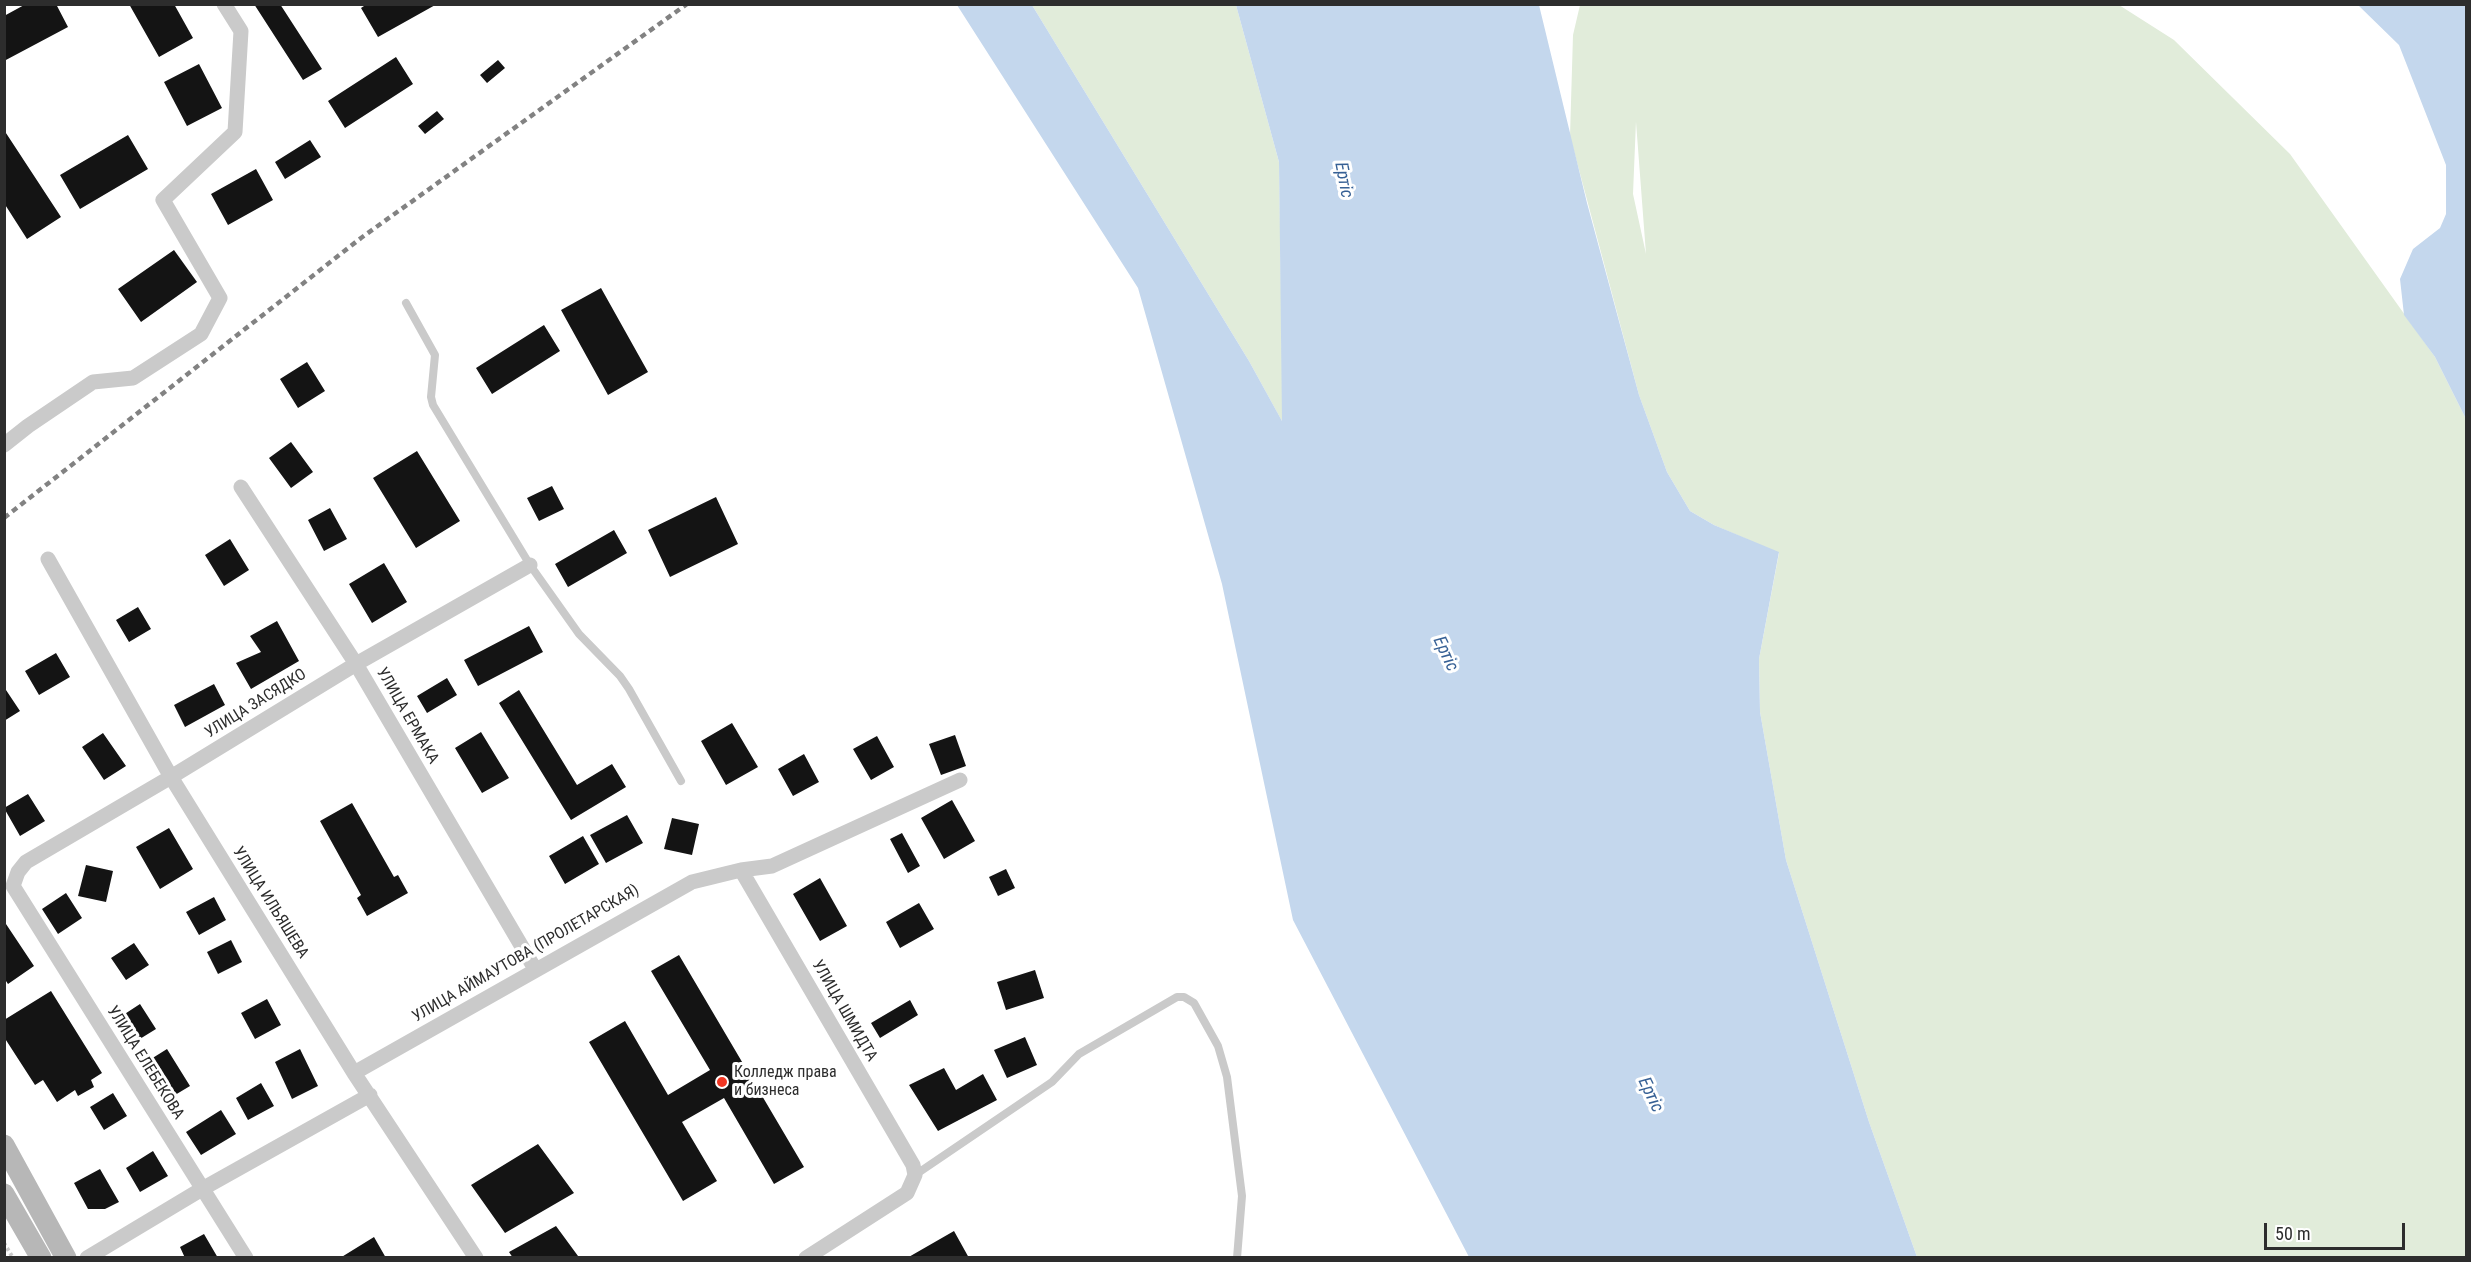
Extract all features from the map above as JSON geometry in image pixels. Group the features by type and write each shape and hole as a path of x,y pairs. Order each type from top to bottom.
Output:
{"main road":[{"path":"4,1145 66,1257"},
{"path":"4,1194 41,1257"}],"street":[{"path":"4,445 93,382 133,378 201,334 220,298 163,200 235,132 241,32 224,4"},
{"name":"УЛИЦА ЕРМАКА","path":"241,487 356,664 535,969"},
{"name":"УЛИЦА ИЛЬЯШЕВА","path":"48,559 171,777 354,1073 476,1257"},
{"name":"УЛИЦА ЗАСЯДКО","path":"13,886 18,872 26,862 356,664 530,565"},
{"path":"741,870 772,866 960,780"},
{"name":"УЛИЦА АЙМАУТОВА (ПРОЛЕТАРСКАЯ)","path":"354,1073 692,882 741,870"},
{"name":"УЛИЦА ШМИДТА","path":"741,870 913,1165 915,1175"},
{"name":"УЛИЦА ЕЛЕБЕКОВА","path":"13,886 246,1257"},
{"path":"87,1257 369,1095"},
{"path":"806,1257 907,1193 915,1175"}],"lane":[{"path":"406,303 435,355 431,397 433,405 530,565 579,634 620,676 681,781"},
{"path":"915,1175 1052,1082 1079,1054 1177,997 1184,997 1194,1003 1218,1046 1227,1077 1242,1196 1237,1257"}],"path":[{"path":"4,1244 13,1257"}],"green space":[{"path":"1032,5 1236,5 1279,162 1283,423 1249,361"},
{"path":"1580,5 2119,5 2174,40 2290,154 2435,357 2466,419 2466,1257 1917,1257 1869,1122 1786,860 1760,712 1759,659 1779,553 1714,525 1690,511 1667,472 1639,395 1570,136 1573,35","holes":["1636,121 1646,254 1633,194"]}],"water":[{"name":"Ертіс","path":"957,5 1032,5 1249,361 1282,421 1279,162 1236,5 1539,5 1587,203 1639,395 1667,472 1690,511 1714,525 1779,552 1759,659 1760,712 1786,860 1869,1122 1917,1257 1469,1257 1293,920 1222,584 1138,288"},
{"path":"2358,5 2466,5 2466,419 2435,357 2404,315 2400,279 2413,249 2440,228 2446,214 2446,165 2399,45"}],"building":[{"path":"26,4 56,4 68,27 4,61 4,16"},
{"path":"129,4 174,4 193,38 159,57"},
{"path":"254,4 280,4 322,69 303,80"},
{"path":"367,4 437,4 378,37 361,8"},
{"path":"396,57 413,84 345,128 328,101"},
{"path":"498,60 505,68 487,83 480,75"},
{"path":"199,64 222,108 187,126 164,82"},
{"path":"437,111 444,119 425,134 418,126"},
{"path":"4,130 61,217 27,239 4,203"},
{"path":"128,135 148,169 80,209 60,175"},
{"path":"310,140 321,157 285,179 275,162"},
{"path":"256,169 273,200 228,225 211,194"},
{"path":"174,250 197,282 141,322 118,289"},
{"path":"601,288 648,372 608,395 561,310"},
{"path":"544,325 560,351 492,394 476,368"},
{"path":"307,362 325,391 298,408 280,379"},
{"path":"291,442 313,472 291,488 269,458"},
{"path":"417,451 460,521 416,548 373,478"},
{"path":"552,486 564,509 539,521 527,498"},
{"path":"716,497 738,544 670,577 648,530"},
{"path":"330,508 347,539 324,551 308,520"},
{"path":"614,530 627,553 568,587 555,564"},
{"path":"230,539 249,570 224,586 205,555"},
{"path":"384,563 407,602 372,623 349,584"},
{"path":"138,607 151,629 129,642 116,620"},
{"path":"277,621 299,661 251,689 236,663 261,652 250,636"},
{"path":"529,626 543,652 478,686 464,660"},
{"path":"56,653 70,677 39,695 25,671"},
{"path":"447,678 457,695 427,713 417,696"},
{"path":"214,684 225,705 185,727 174,705"},
{"path":"4,687 20,711 4,721"},
{"path":"519,690 577,785 612,764 626,787 571,820 499,703"},
{"path":"732,723 758,767 726,785 701,741"},
{"path":"481,732 509,778 482,793 455,748"},
{"path":"103,733 126,766 104,780 82,747"},
{"path":"955,735 966,766 941,775 929,744"},
{"path":"877,736 894,767 871,780 853,749"},
{"path":"804,754 819,782 793,796 778,769"},
{"path":"28,794 45,821 20,836 4,808"},
{"path":"952,800 975,841 944,859 921,818"},
{"path":"352,803 394,877 398,875 408,893 367,916 357,898 361,895 320,821"},
{"path":"627,815 643,843 606,863 590,835"},
{"path":"672,818 699,824 692,855 664,849"},
{"path":"169,828 193,869 160,889 136,847"},
{"path":"902,833 920,866 908,873 890,839"},
{"path":"583,836 599,864 565,884 549,856"},
{"path":"86,865 113,871 106,902 78,896"},
{"path":"1006,869 1015,888 998,896 989,877"},
{"path":"820,878 847,926 820,941 793,894"},
{"path":"66,893 82,918 58,934 42,909"},
{"path":"214,897 226,920 199,935 186,912"},
{"path":"919,903 934,929 900,948 886,922"},
{"path":"4,921 34,966 8,984 4,978"},
{"path":"231,940 242,962 218,974 207,952"},
{"path":"134,943 149,965 126,980 111,958"},
{"name":"Колледж права и бизнеса","path":"679,955 804,1167 774,1184 724,1098 682,1122 717,1181 683,1201 589,1042 625,1021 668,1095 710,1070 651,971"},
{"path":"1035,970 1044,998 1006,1010 997,982"},
{"path":"51,991 102,1073 91,1080 94,1087 78,1096 75,1090 57,1102 43,1080 35,1085 4,1037 4,1020"},
{"path":"267,999 281,1025 255,1039 241,1013"},
{"path":"910,1000 918,1015 880,1038 871,1023"},
{"path":"140,1004 156,1029 130,1045 114,1021"},
{"path":"1025,1037 1037,1065 1007,1078 994,1050"},
{"path":"167,1049 190,1086 165,1101 143,1064"},
{"path":"300,1049 318,1086 292,1099 275,1062"},
{"path":"944,1068 956,1090 983,1074 997,1100 938,1131 909,1085"},
{"path":"261,1083 274,1106 248,1120 236,1098"},
{"path":"113,1093 127,1116 104,1130 90,1107"},
{"path":"221,1110 236,1134 201,1155 186,1132"},
{"path":"538,1144 574,1193 505,1233 471,1185"},
{"path":"153,1151 168,1176 140,1192 126,1168"},
{"path":"100,1169 119,1202 105,1209 88,1209 74,1183"},
{"path":"556,1226 578,1256 513,1258 509,1252"},
{"path":"954,1231 969,1258 907,1258"},
{"path":"204,1234 218,1258 185,1258 180,1247"},
{"path":"374,1237 386,1258 340,1258"}],"railway":[{"path":"4,518 361,238 687,4"}],"place":[{"name":"Колледж права и бизнеса","path":"722,1082"}]}
